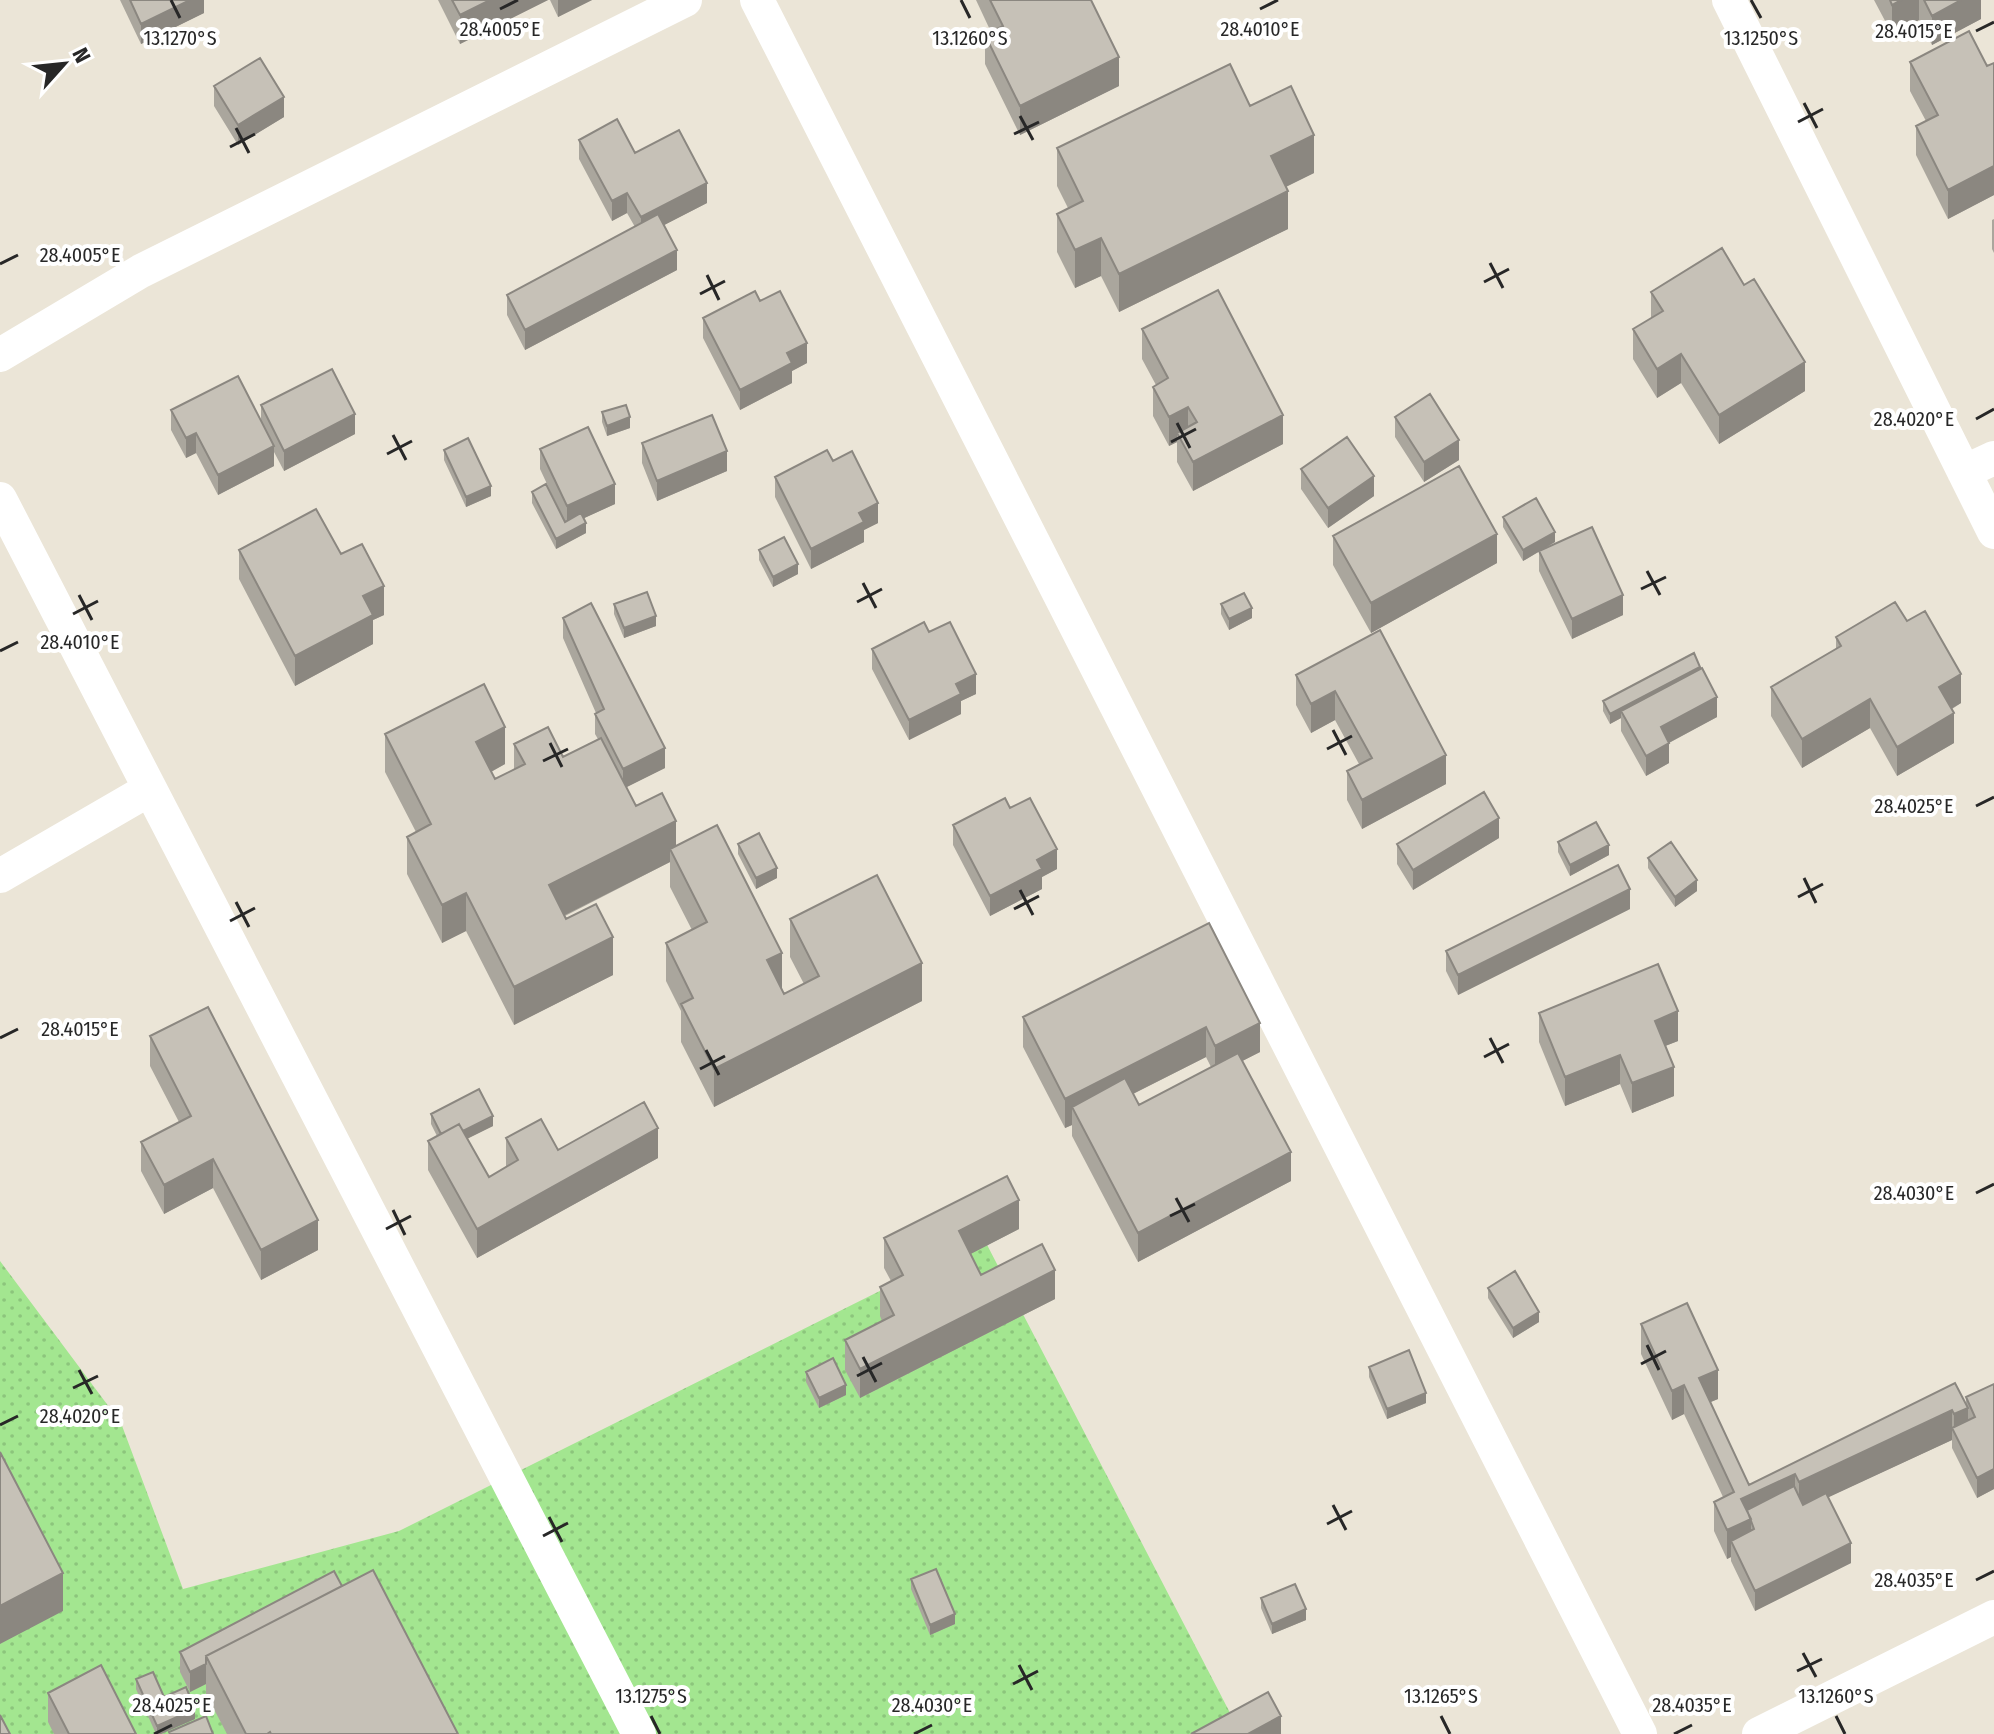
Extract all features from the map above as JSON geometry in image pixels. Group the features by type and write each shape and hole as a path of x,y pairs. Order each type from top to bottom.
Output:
{"street":[{"path":"0,355 141,271 685,0"},
{"path":"757,0 1640,1734"},
{"path":"1729,0 1979,465 1994,532"},
{"path":"0,499 639,1734"},
{"path":"0,876 150,789"},
{"path":"1759,1734 1994,1617"}],"green space":[{"path":"984,1239 1241,1734 0,1734 0,1261 121,1423 183,1589 399,1531"}],"building":[{"path":"130,0 190,0 141,24"},
{"path":"452,0 490,0 460,15"},
{"path":"990,0 1091,0 1119,57 1020,106 985,35 1003,26"},
{"path":"1924,0 1961,0 1932,16"},
{"path":"1969,31 1987,66 1994,63 1994,166 1948,190 1916,126 1938,115 1910,62"},
{"path":"260,58 284,97 238,125 214,86"},
{"path":"1230,64 1250,106 1291,86 1314,135 1271,156 1288,191 1119,274 1101,238 1075,250 1057,214 1083,201 1057,148"},
{"path":"617,119 635,153 679,130 707,183 641,217 627,193 612,201 579,140"},
{"path":"658,214 677,250 525,330 507,295"},
{"path":"1722,248 1744,285 1754,279 1805,362 1719,415 1681,354 1657,369 1633,329 1663,311 1651,292"},
{"path":"1218,290 1283,415 1193,462 1177,433 1197,422 1188,407 1169,417 1153,387 1168,378 1142,329"},
{"path":"755,291 760,301 780,291 807,343 787,353 792,363 740,390 703,318"},
{"path":"332,369 355,414 284,451 261,405"},
{"path":"238,376 274,446 218,475 196,433 186,438 171,410"},
{"path":"1430,394 1459,440 1424,462 1395,417"},
{"path":"626,405 630,417 607,426 602,412"},
{"path":"712,415 727,451 657,481 642,443"},
{"path":"588,427 615,484 567,506 540,449"},
{"path":"1347,437 1374,476 1328,508 1301,469"},
{"path":"468,438 491,486 466,497 444,450"},
{"path":"827,450 833,461 852,451 878,503 859,513 864,522 811,549 775,477"},
{"path":"1459,466 1497,534 1371,603 1333,536"},
{"path":"546,484 565,522 581,513 586,523 556,539 532,492"},
{"path":"1536,498 1555,532 1523,550 1503,517"},
{"path":"316,509 341,554 362,544 384,586 363,596 373,615 295,656 239,550"},
{"path":"1592,527 1623,595 1572,619 1539,551"},
{"path":"784,537 798,564 773,577 759,550"},
{"path":"647,592 656,616 624,628 614,604"},
{"path":"1244,593 1252,608 1229,619 1221,604"},
{"path":"1895,602 1907,621 1925,611 1961,674 1939,687 1954,713 1897,747 1870,699 1802,739 1771,687 1841,646 1836,637"},
{"path":"591,603 665,748 623,769 595,714 604,709 563,618"},
{"path":"924,622 929,632 950,622 976,674 956,684 961,694 909,720 872,649"},
{"path":"1380,630 1446,755 1362,800 1347,771 1372,758 1335,691 1311,704 1296,675"},
{"path":"1694,653 1700,667 1610,714 1603,701"},
{"path":"1702,668 1717,697 1661,727 1669,743 1646,756 1621,711"},
{"path":"484,684 505,727 476,742 495,779 525,764 514,744 548,727 563,757 601,738 636,806 662,793 676,821 549,885 566,919 596,904 613,937 514,987 466,893 442,905 407,837 431,824 385,734"},
{"path":"1484,792 1499,818 1413,870 1397,844"},
{"path":"1005,798 1010,808 1030,798 1057,849 1037,860 1042,869 990,896 953,825"},
{"path":"1596,822 1609,845 1570,865 1558,842"},
{"path":"717,825 782,953 767,960 784,994 819,976 790,919 877,875 922,963 714,1069 681,1004 693,998 666,943 707,922 670,849"},
{"path":"759,833 777,868 756,878 738,844"},
{"path":"1671,842 1697,880 1675,897 1648,858"},
{"path":"1618,865 1630,889 1458,975 1446,951"},
{"path":"1209,923 1260,1023 1215,1046 1206,1027 1065,1099 1023,1017"},
{"path":"1658,964 1678,1011 1655,1021 1674,1067 1632,1083 1620,1055 1565,1077 1539,1013"},
{"path":"208,1007 318,1220 261,1250 213,1159 164,1185 141,1142 191,1116 150,1036"},
{"path":"1238,1053 1291,1152 1138,1233 1072,1107 1125,1078 1139,1105"},
{"path":"479,1089 493,1116 463,1131 459,1124 441,1134 431,1114"},
{"path":"644,1102 658,1128 477,1229 428,1141 459,1124 489,1177 518,1160 506,1138 541,1119 558,1150"},
{"path":"1007,1176 1019,1200 959,1231 981,1275 1042,1244 1055,1270 860,1369 845,1340 894,1315 880,1287 903,1275 884,1238"},
{"path":"1515,1271 1539,1312 1513,1328 1488,1288"},
{"path":"1687,1303 1718,1370 1699,1378 1749,1485 1955,1383 1968,1408 1954,1414 1952,1410 1799,1482 1795,1474 1741,1499 1751,1519 1727,1530 1714,1502 1734,1492 1684,1385 1672,1391 1641,1324"},
{"path":"1409,1350 1426,1393 1387,1409 1369,1367"},
{"path":"833,1358 846,1385 819,1398 806,1372"},
{"path":"1994,1384 1994,1469 1977,1478 1952,1428 1975,1417 1966,1397"},
{"path":"0,1452 63,1573 0,1606"},
{"path":"1794,1486 1803,1505 1826,1493 1851,1543 1755,1591 1731,1541 1754,1529 1747,1510"},
{"path":"936,1569 955,1614 930,1625 911,1579"},
{"path":"373,1570 458,1734 246,1734 206,1656"},
{"path":"334,1571 342,1586 206,1656 206,1664 190,1672 180,1652"},
{"path":"1295,1584 1306,1609 1272,1624 1261,1598"},
{"path":"101,1665 136,1734 69,1734 48,1693"},
{"path":"153,1672 164,1697 186,1687 195,1709 157,1726 136,1679"},
{"path":"1268,1692 1281,1716 1248,1734 1191,1734"},
{"path":"0,1715 10,1734 0,1734"},
{"path":"206,1716 213,1734 169,1732"}]}
